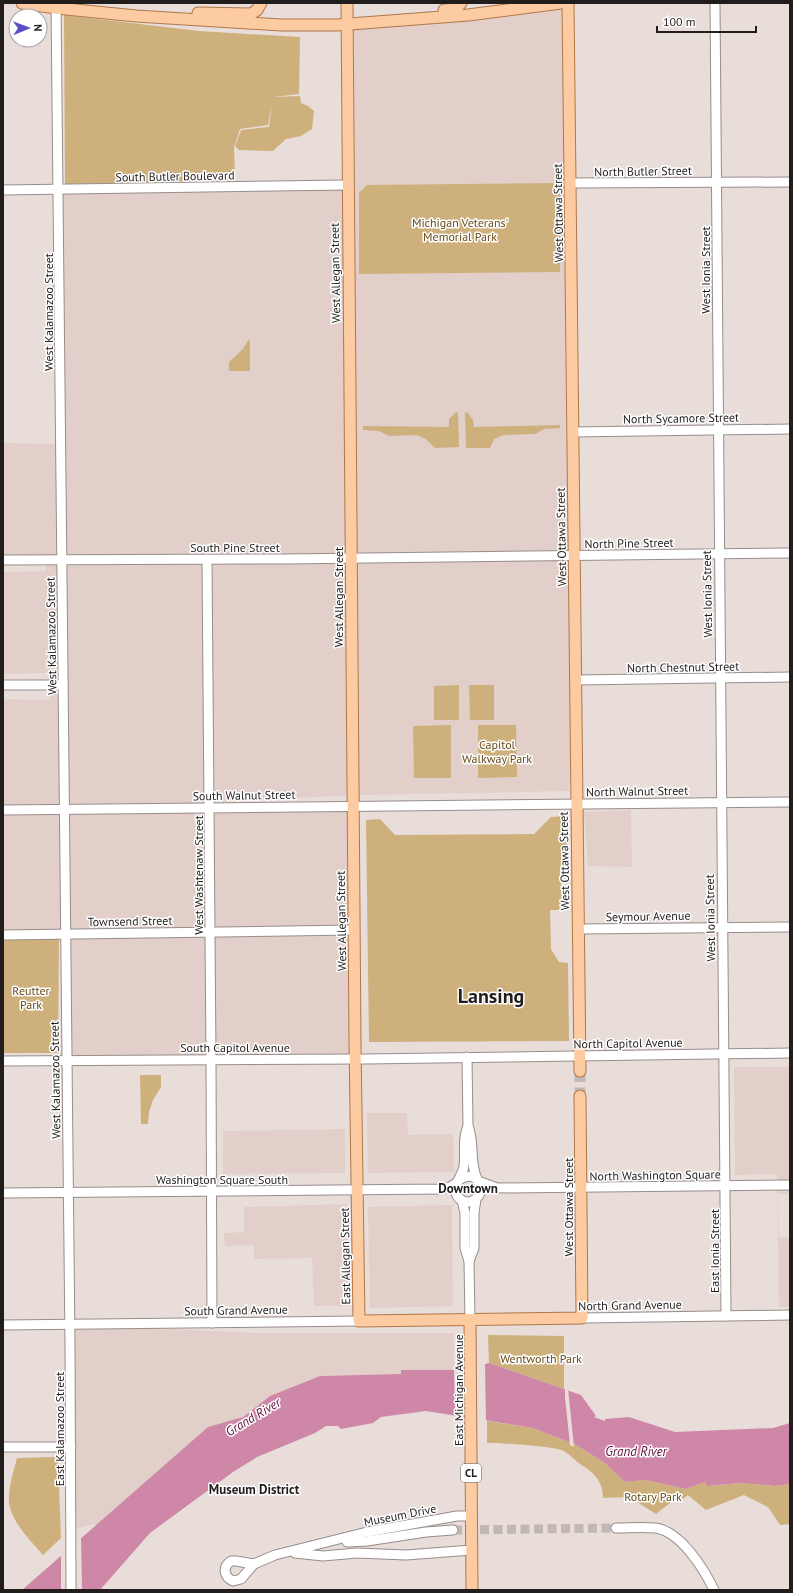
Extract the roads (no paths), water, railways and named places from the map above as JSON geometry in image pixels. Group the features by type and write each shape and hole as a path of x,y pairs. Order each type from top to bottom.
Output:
{"main road":[{"path":"22,3 136,16 256,24 336,25 468,14 561,3"},
{"path":"136,16 166,12 246,15 254,13 260,3"},
{"name":"West Allegan Street","path":"347,3 347,185 357,1190"},
{"path":"371,22 396,14 456,9 461,3"},
{"name":"West Ottawa Street","path":"568,3 580,1071"},
{"name":"West Ottawa Street","path":"580,1096 582,1318"},
{"name":"East Allegan Street","path":"357,1190 360,1322"},
{"name":"North Grand Avenue","path":"470,1320 582,1318"},
{"name":"South Grand Avenue","path":"360,1322 470,1320"},
{"name":"East Michigan Avenue","path":"470,1320 472,1590"}],"street":[{"name":"West Ionia Street","path":"715,3 722,927 726,1186"},
{"name":"West Kalamazoo Street","path":"56,6 69,1269"},
{"name":"North Butler Street","path":"570,183 790,182"},
{"name":"South Butler Boulevard","path":"3,190 347,185"},
{"name":"North Sycamore Street","path":"573,432 790,429"},
{"name":"North Pine Street","path":"467,556 790,553"},
{"name":"South Pine Street","path":"3,560 467,556"},
{"name":"West Washtenaw Street","path":"207,559 212,1323"},
{"name":"North Chestnut Street","path":"576,680 790,678"},
{"path":"3,685 63,685"},
{"name":"North Walnut Street","path":"485,805 790,802"},
{"name":"South Walnut Street","path":"3,810 485,805"},
{"name":"Seymour Avenue","path":"578,929 790,927"},
{"name":"Townsend Street","path":"3,935 354,930"},
{"name":"North Capitol Avenue","path":"467,1057 790,1053"},
{"path":"467,1057 468,1126 472,1136 473,1166 481,1191 477,1198"},
{"name":"South Capitol Avenue","path":"3,1061 467,1057"},
{"path":"468,1126 464,1135 464,1166 455,1189 460,1198 469,1202 497,1188"},
{"path":"458,1181 466,1176 471,1176 497,1188"},
{"name":"Washington Square South","path":"3,1194 441,1189 458,1181"},
{"name":"North Washington Square","path":"497,1188 790,1185"},
{"name":"East Ionia Street","path":"726,1186 726,1316"},
{"name":"Washington Square South","path":"441,1189 460,1198"},
{"name":"East Michigan Avenue","path":"460,1198 465,1213 465,1248 469,1261 470,1320"},
{"name":"East Michigan Avenue","path":"469,1261 474,1248 474,1213 477,1198"},
{"name":"East Kalamazoo Street","path":"69,1269 71,1590"},
{"name":"North Grand Avenue","path":"582,1318 790,1315"},
{"name":"South Grand Avenue","path":"3,1325 360,1322"},
{"path":"3,1447 71,1447"},
{"name":"Museum Drive","path":"254,1564 288,1552 381,1530 457,1516 472,1516"},
{"path":"616,1528 658,1528 673,1536 701,1565 714,1590"},
{"name":"Museum Drive","path":"334,1542 367,1541 426,1532 453,1530"},
{"name":"Museum Drive","path":"357,1553 400,1537"},
{"name":"Museum Drive","path":"288,1552 323,1556 357,1553 406,1555 472,1550"}],"water":[{"name":"Grand River","path":"489,1363 581,1395 596,1416 594,1417 605,1421 605,1419 629,1417 675,1432 773,1428 790,1423 790,1484 775,1486 741,1483 707,1486 705,1482 686,1489 645,1480 625,1482 605,1463 576,1445 533,1428 426,1411 381,1417 373,1423 341,1429 338,1426 326,1426 315,1433 257,1457 233,1472 150,1533 100,1590 22,1590 208,1427 243,1417 270,1396 320,1376 401,1374 401,1370 454,1370"}],"tunnel":[{"path":"580,1071 580,1096"},
{"path":"453,1530 616,1528"}],"district":[{"name":"Lansing","path":"491,996"},
{"name":"Downtown","path":"468,1188"},
{"name":"Museum District","path":"254,1489"}],"park label":[{"name":"Michigan Veterans' Memorial Park","path":"460,229"},
{"name":"Capitol Walkway Park","path":"497,751"},
{"name":"Reutter Park","path":"31,997"},
{"name":"Wentworth Park","path":"541,1358"},
{"name":"Rotary Park","path":"653,1496"}]}
